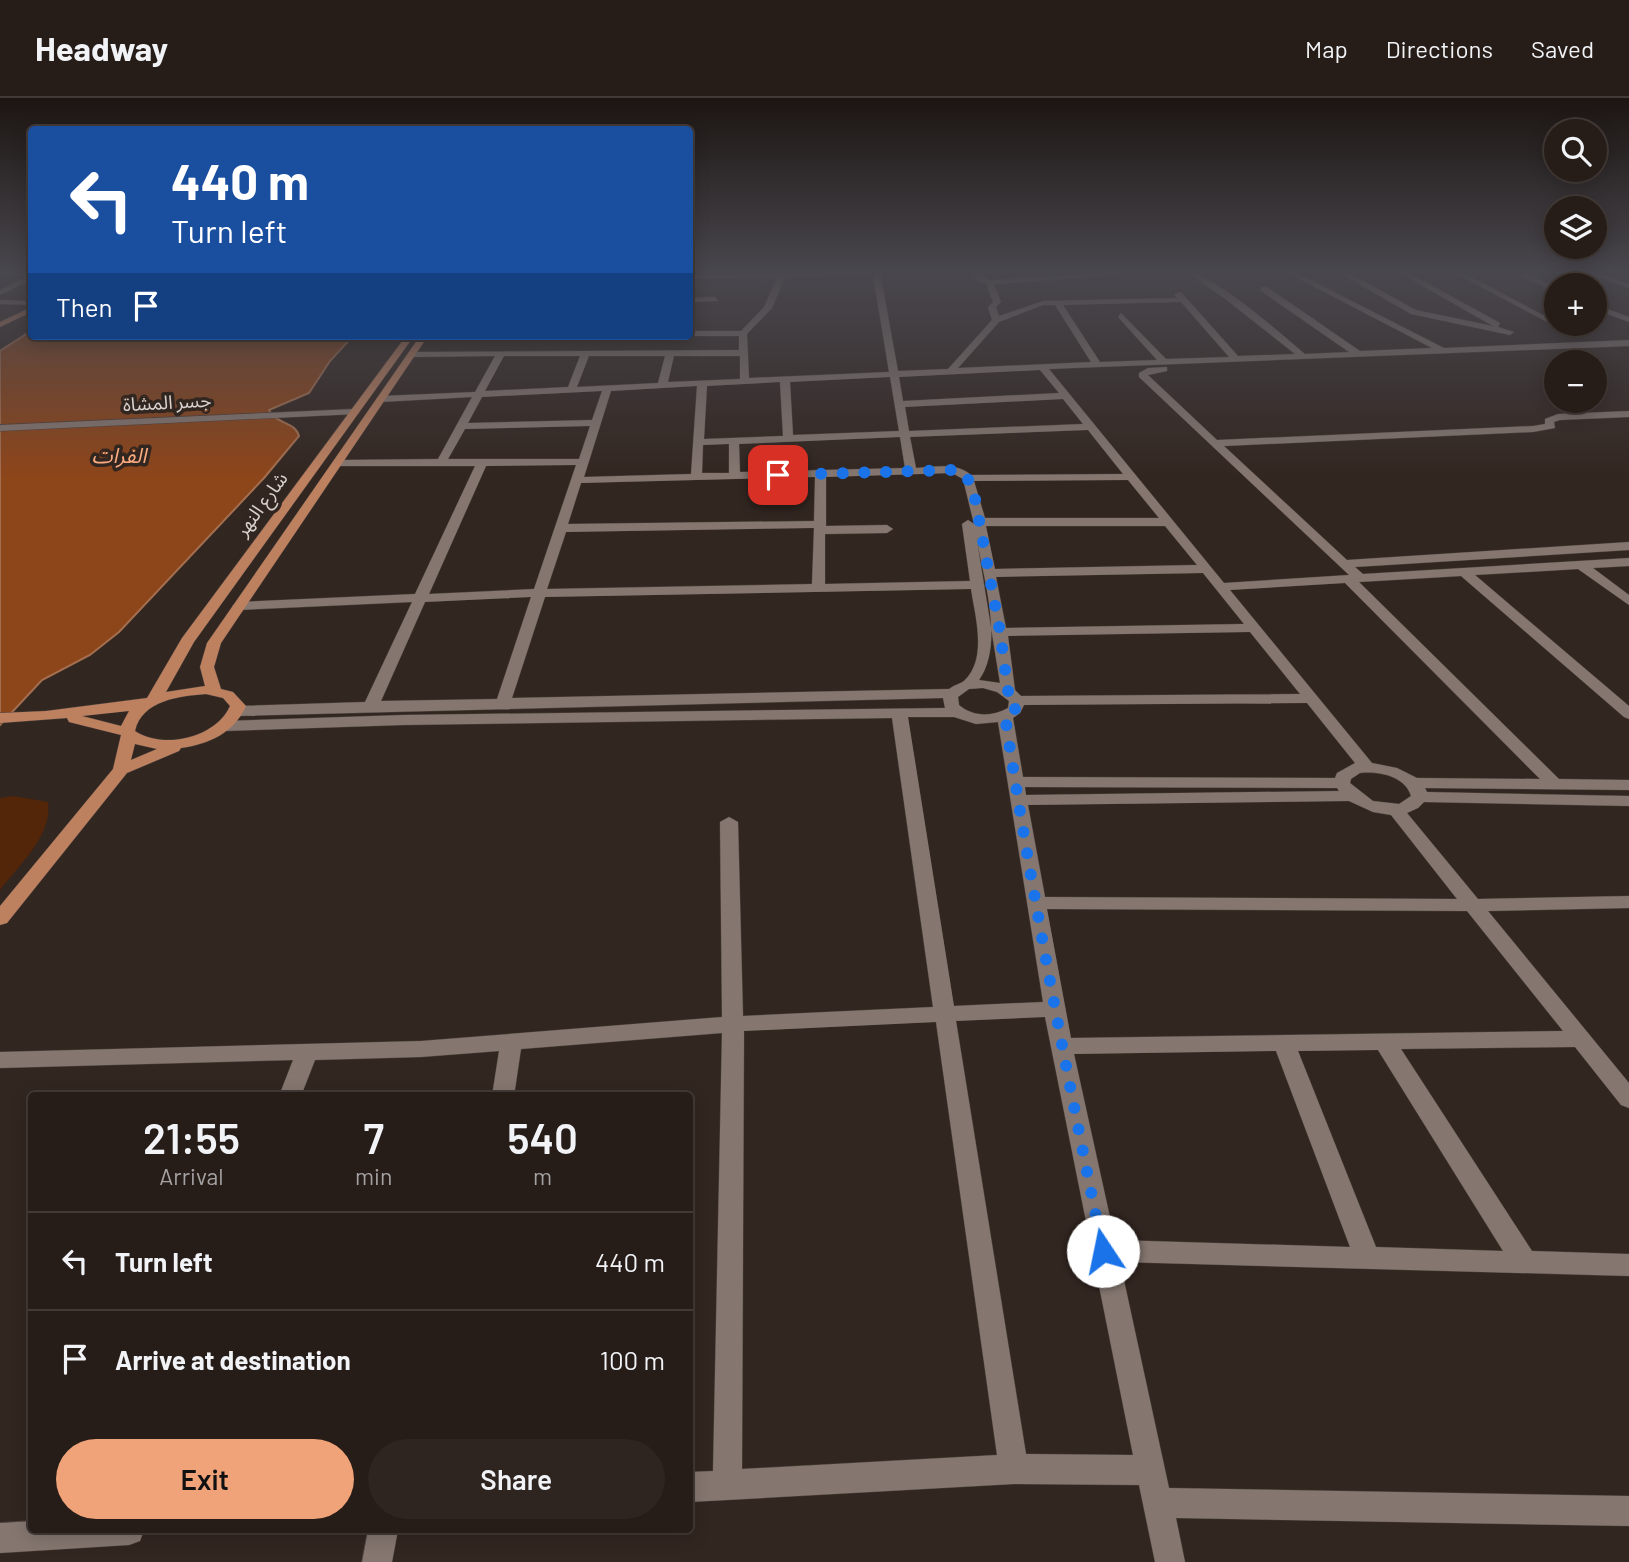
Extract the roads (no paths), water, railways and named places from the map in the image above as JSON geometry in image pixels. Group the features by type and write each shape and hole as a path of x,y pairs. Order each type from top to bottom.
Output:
{"main road":[{"name":"شارع النهر","path":"128,733 131,717 151,702 187,641 407,340"},
{"name":"شارع النهر","path":"214,691 208,675 210,651 421,340"},
{"path":"291,499 313,499"},
{"path":"0,718 47,716 151,702 188,691 214,691 233,698 238,706 224,726 121,770 0,919"},
{"path":"47,716 90,722 128,733 139,741 150,744 187,742"},
{"path":"121,770 128,733"}],"street":[{"path":"743,340 745,382"},
{"path":"887,340 911,471"},
{"path":"951,371 978,340"},
{"path":"1081,340 1097,365"},
{"path":"1144,340 1164,362"},
{"path":"1220,340 1236,359"},
{"path":"1283,340 1303,356"},
{"path":"1338,340 1358,354"},
{"path":"1422,340 1443,351"},
{"path":"1524,340 1536,347"},
{"path":"1588,340 1597,345"},
{"path":"1554,784 1350,574 1142,375 1156,370 1236,359 1629,343"},
{"path":"381,399 1164,362 1210,363 1629,349"},
{"path":"441,463 501,353"},
{"path":"571,391 586,353"},
{"path":"662,386 670,353"},
{"path":"412,354 742,353"},
{"path":"1042,367 1367,767"},
{"path":"785,380 788,439"},
{"path":"696,477 702,384"},
{"path":"503,703 607,389"},
{"path":"898,404 1066,396"},
{"name":"جسر المشاة","path":"0,428 354,412"},
{"path":"1216,443 1533,429 1551,426 1549,421 1558,417 1629,414"},
{"path":"460,426 595,424"},
{"path":"699,442 1091,427"},
{"path":"734,441 735,476"},
{"path":"339,463 583,463"},
{"path":"371,706 482,463"},
{"path":"577,480 952,470 963,473 975,499 1000,632 1010,703 1017,791 1054,1009 1170,1562"},
{"path":"818,588 821,474"},
{"path":"969,484 1131,477"},
{"path":"968,685 980,668 985,650 965,499 969,484"},
{"path":"979,522 1168,522"},
{"path":"561,528 887,529"},
{"path":"1221,587 1629,546"},
{"path":"1350,574 1464,572 1629,562"},
{"path":"1581,565 1629,601"},
{"path":"989,573 1206,569"},
{"path":"1464,572 1629,714"},
{"path":"239,606 539,593 977,585"},
{"path":"1000,632 1254,628"},
{"path":"237,711 952,693 968,685 991,685 1010,703"},
{"path":"952,693 950,704 958,712"},
{"path":"224,726 403,720 900,712 958,712 980,719 1010,703 1311,698"},
{"path":"900,712 1014,1469"},
{"path":"1346,789 1347,772 1367,767 1392,771 1417,790 1629,800"},
{"path":"1417,790 1554,784 1629,785"},
{"path":"1017,791 1346,789 1371,806 1395,810 1416,804 1417,790"},
{"path":"1395,810 1629,1099"},
{"path":"727,1484 733,1024 729,822"},
{"path":"1036,902 1473,905 1629,902"},
{"path":"0,1060 306,1054 733,1024 1054,1009"},
{"path":"1062,1046 1581,1039"},
{"path":"504,1092 511,1041"},
{"path":"1384,1041 1525,1263"},
{"path":"1284,1043 1368,1260"},
{"path":"292,1092 306,1054"},
{"path":"1103,1251 1629,1265"},
{"path":"693,1487 1014,1469 1149,1470"},
{"path":"1156,1503 1629,1511"},
{"path":"0,1538 75,1533"},
{"path":"377,1562 382,1533"}],"water":[{"name":"الفرات","path":"17,340 349,340 330,361 309,393 269,410 276,418 297,431 299,436 264,478 119,632 90,655 42,680 0,725 0,351"}]}
